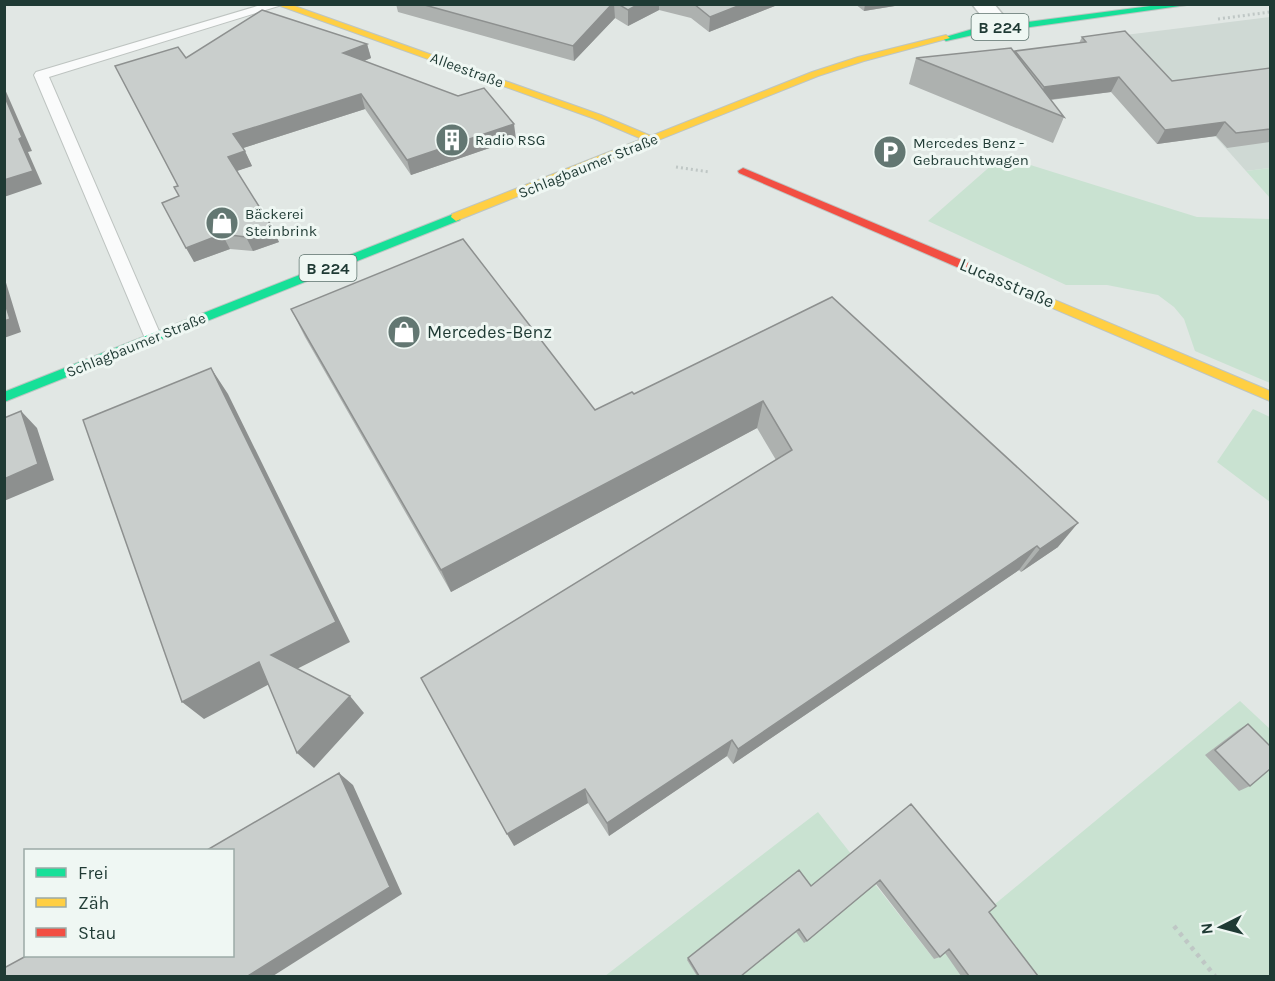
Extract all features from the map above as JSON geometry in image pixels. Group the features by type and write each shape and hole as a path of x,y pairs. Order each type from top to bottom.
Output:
{"main road":[{"name":"Alleestraße","path":"279,4 598,117 652,140"},
{"name":"Schlagbaumer Straße","path":"4,397 843,65 1002,27 1190,4"},
{"name":"Lucasstraße","path":"743,171 1270,396"}],"street":[{"path":"982,4 1002,27"}],"lane":[{"path":"153,338 41,75 279,4"}],"path":[{"path":"1174,926 1215,976"}],"shaded area":[{"path":"1270,17 1270,168 1246,171 1125,35"}],"green space":[{"path":"1002,156 1197,217 1270,219 1270,383 1195,351 1184,319 1174,307 1158,295 1107,285 1066,285 928,221"},
{"path":"1270,168 1270,198 1246,171"},
{"path":"1253,409 1270,417 1270,502 1217,462"},
{"path":"1240,701 1270,729 1270,976 605,976 818,812 934,959 989,909"}],"building":[{"path":"421,4 612,4 573,46"},
{"path":"618,4 639,4 628,10"},
{"path":"694,4 743,4 710,17"},
{"path":"262,10 367,44 343,53 458,96 484,88 514,124 407,160 361,94 233,134 245,151 228,157 272,227 246,237 222,234 186,248 162,203 179,196 174,187 178,186 115,66 178,47 186,58"},
{"path":"1125,31 1172,81 1270,68 1270,129 1236,133 1225,122 1165,130 1119,77 1044,87 1015,51 1086,42 1082,37"},
{"path":"1011,48 1064,117 916,58"},
{"path":"4,95 22,137 19,139 33,171 4,180"},
{"path":"463,239 595,410 632,392 634,394 832,297 1078,523 1040,549 1037,546 738,749 732,740 607,823 585,789 507,834 421,678 792,450 763,401 441,570 291,309"},
{"path":"4,300 10,319 4,321"},
{"path":"211,368 336,622 271,655 350,696 297,753 259,662 182,702 83,420"},
{"path":"21,411 38,464 4,479 4,418"},
{"path":"1248,724 1270,746 1270,769 1250,786 1215,750"},
{"path":"339,773 390,887 248,976 4,976 4,968 24,957 234,957 234,849 209,849"},
{"path":"911,804 996,906 989,912 1038,976 969,976 949,949 940,957 880,880 807,941 799,929 741,976 699,976 688,958 799,870 811,886"}],"traffic: fast":[{"path":"946,38 973,32 1190,4"},
{"path":"4,397 456,217"}],"traffic: slow":[{"path":"279,4 598,117 652,140"},
{"path":"456,217 815,74 861,59 946,38"},
{"path":"998,280 1270,396"}],"traffic: jam":[{"path":"743,171 998,280"}],"place":[{"name":"Radio RSG","path":"452,140"},
{"name":"Mercedes Benz - Gebrauchtwagen","path":"890,152"},
{"name":"Bäckerei Steinbrink","path":"222,223"},
{"name":"Mercedes-Benz","path":"404,332"}]}
